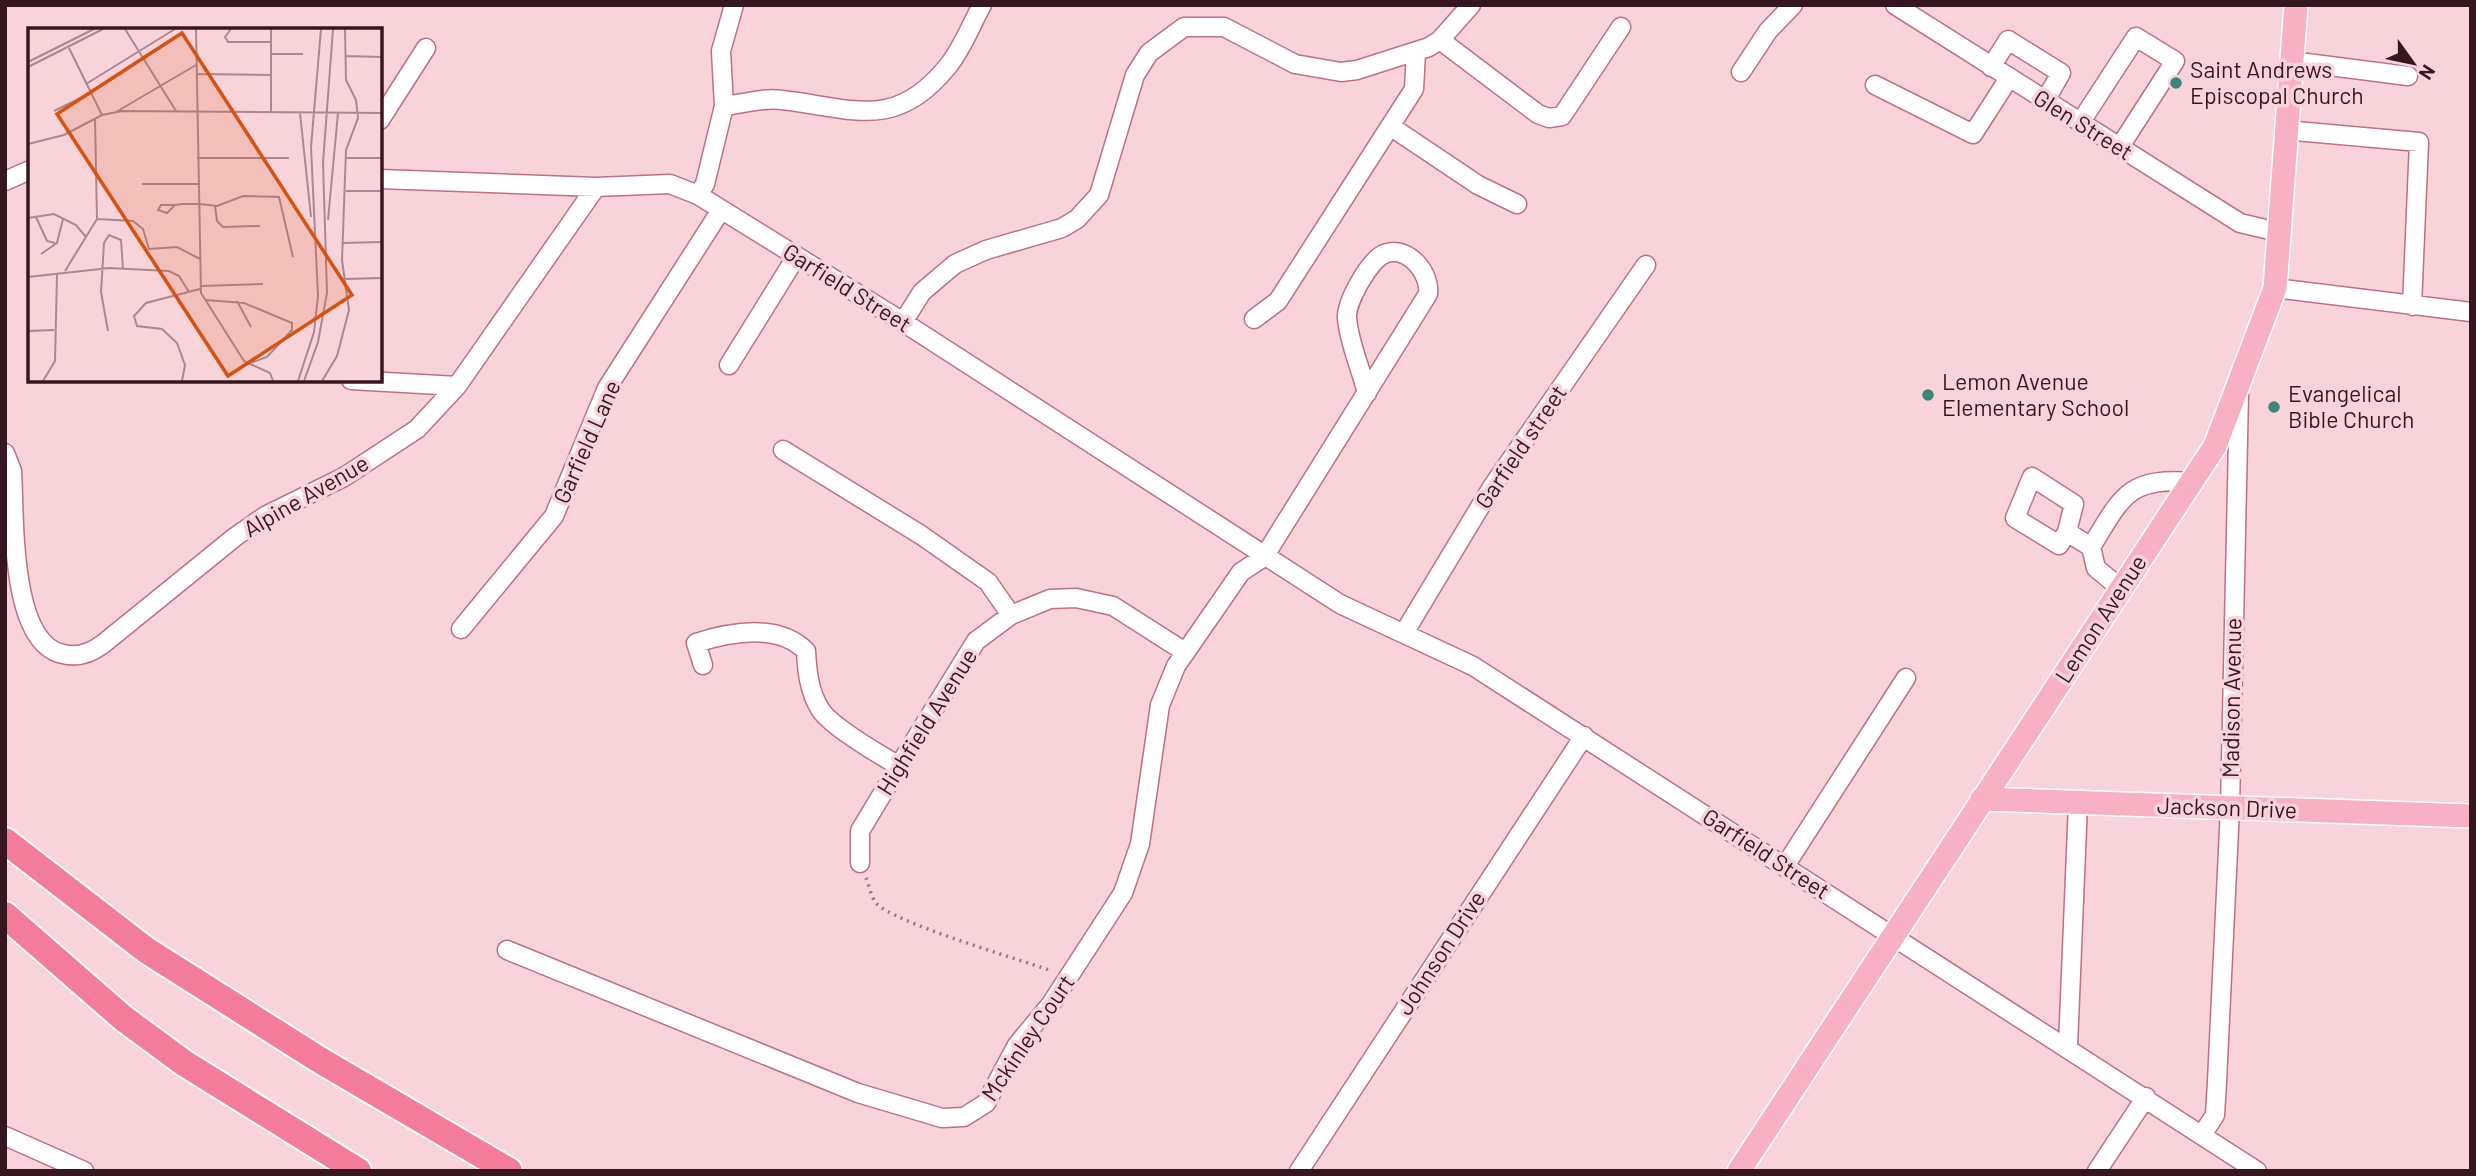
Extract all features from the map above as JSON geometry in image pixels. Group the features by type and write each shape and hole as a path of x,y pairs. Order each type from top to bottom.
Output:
{"highway":[{"path":"5,841 146,950 318,1059 509,1171"},
{"path":"5,915 123,1018 184,1063 358,1171"}],"main road":[{"name":"Lemon Avenue","path":"1739,1171 2215,446 2275,288 2277,232 2296,5"},
{"name":"Jackson Drive","path":"1982,799 2471,816"}],"street":[{"path":"698,195 705,184 724,107 721,51 734,5"},
{"path":"724,107 779,99 851,112 877,112 923,92 950,64 982,5"},
{"path":"903,322 922,292 955,264 986,250 1062,228 1077,219 1099,195 1135,75 1149,53 1184,27 1224,27 1295,64 1341,72 1357,70 1416,52 1440,40 1471,5"},
{"path":"1741,72 1768,31 1780,22 1793,5"},
{"name":"Glen Street","path":"1895,5 2240,223 2277,232"},
{"path":"1440,40 1538,114 1549,118 1562,116 1622,26"},
{"path":"2080,123 2136,37 2175,61 2119,148"},
{"path":"1991,67 2008,40 2061,73 2045,101"},
{"path":"382,117 426,48"},
{"path":"1254,319 1278,301 1414,89 1416,52"},
{"path":"2291,61 2408,76"},
{"path":"1875,85 1973,134 2009,78"},
{"path":"1390,126 1478,186 1517,204"},
{"path":"2285,130 2419,142 2412,306"},
{"path":"5,181 28,171"},
{"name":"Garfield Street","path":"382,179 596,187 670,184 698,195 903,322 1340,604 1474,666 2068,1046 2257,1171"},
{"name":"Alpine Avenue","path":"5,453 12,471 21,592 31,627 47,648 76,656 95,650 255,523 344,477 417,429 457,386 596,187"},
{"name":"Garfield Lane","path":"461,629 554,516 607,388 720,210"},
{"path":"1185,652 1241,572 1264,556 1367,393 1428,295 1430,281 1423,270 1402,254 1387,253 1376,260 1348,303 1347,319 1367,393"},
{"path":"729,365 796,257"},
{"name":"Garfield street","path":"1404,633 1492,487 1646,265"},
{"path":"2275,288 2412,306 2470,306"},
{"path":"382,382 457,386"},
{"name":"Madison Avenue","path":"2202,1135 2215,1115 2230,808 2239,383"},
{"path":"783,450 931,542 988,582 1011,615"},
{"path":"2091,547 2127,492 2166,480 2192,482"},
{"path":"2067,532 2091,547 2096,568 2120,588"},
{"name":"Highfield Avenue","path":"860,863 860,831 899,766 976,641 1011,615 1050,599 1076,597 1113,606 1185,652"},
{"path":"703,665 696,643 726,634 780,635 797,642 806,651 807,674 821,712 870,750 899,766"},
{"name":"Mckinley Court","path":"507,950 858,1093 942,1118 955,1119 972,1114 986,1102 1017,1045 1051,1004 1122,893 1140,844 1160,705 1185,652"},
{"path":"1785,866 1906,678"},
{"name":"Johnson Drive","path":"1299,1171 1584,736"},
{"path":"2068,1046 2078,803"},
{"path":"2097,1171 2146,1097"},
{"path":"5,1136 84,1171"}],"path":[{"path":"860,863 876,902 886,910 913,923 1049,970"}],"place":[{"name":"Saint Andrews Episcopal Church","path":"2176,83"},
{"name":"Lemon Avenue Elementary School","path":"1928,395"},
{"name":"Evangelical Bible Church","path":"2274,407"}]}
